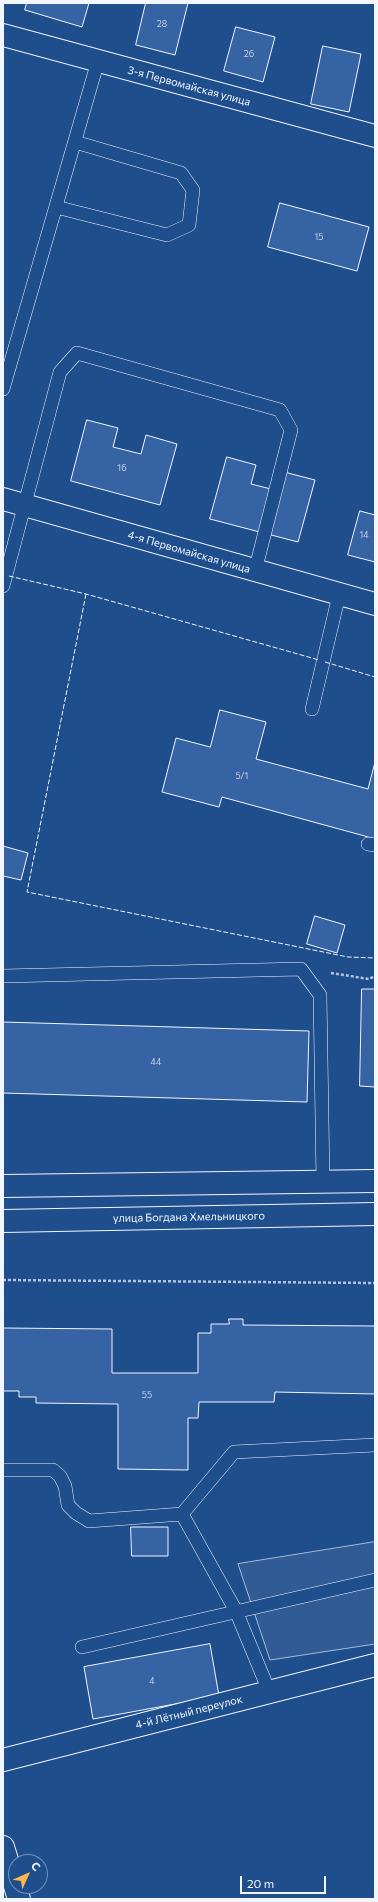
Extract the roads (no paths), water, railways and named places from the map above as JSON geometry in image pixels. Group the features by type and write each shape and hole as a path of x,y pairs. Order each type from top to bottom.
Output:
{"street":[{"name":"3-я Первомайская улица","path":"3,35 375,136"},
{"name":"4-я Первомайская улица","path":"13,502 375,604"},
{"path":"3,1186 375,1181"},
{"name":"улица Богдана Хмельницкого","path":"3,1221 375,1214"},
{"name":"4-й Лётный переулок","path":"3,1760 375,1664"},
{"path":"3,1847 19,1899"}],"lane":[{"path":"3,389 98,61"},
{"path":"56,207 167,235 189,225 193,190 181,173 75,142"},
{"path":"3,586 13,502 60,372 77,353 280,410 290,430 256,571"},
{"path":"312,709 339,594"},
{"path":"3,976 301,969 320,995 323,1181"},
{"path":"3,1470 53,1470 60,1476 65,1486 68,1505 76,1514 89,1522 182,1514 234,1452 375,1445"},
{"path":"182,1514 236,1611 269,1692"},
{"path":"82,1647 375,1580"}]}
